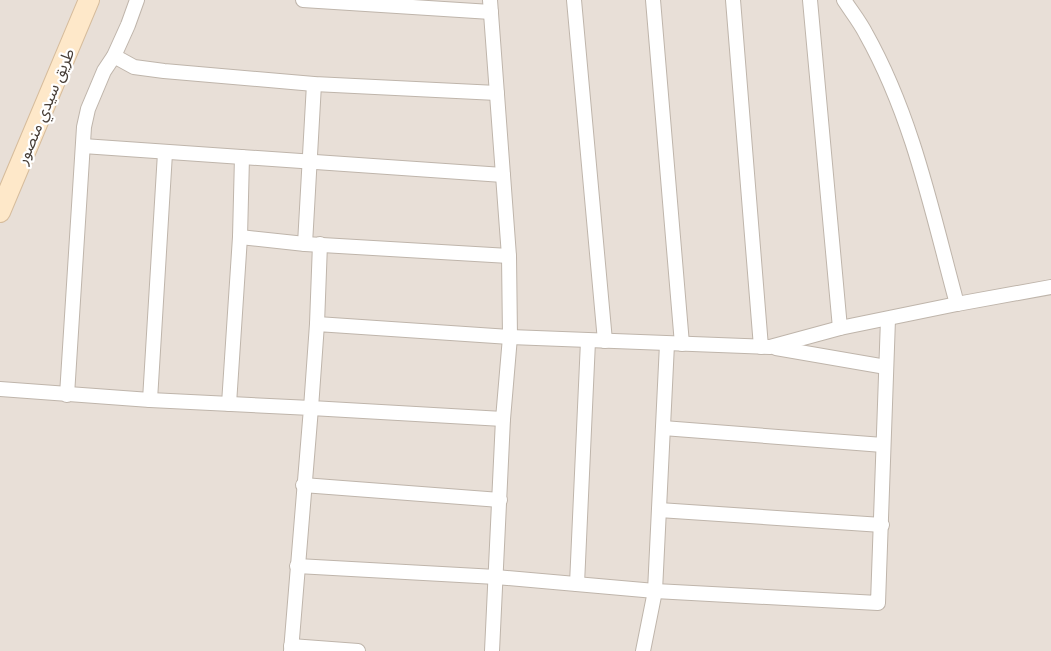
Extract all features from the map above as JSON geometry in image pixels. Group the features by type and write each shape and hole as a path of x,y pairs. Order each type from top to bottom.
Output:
{"main road":[{"name":"طريق سيدي منصور","path":"2,202 89,0"}],"street":[{"path":"67,395 83,146 88,109 104,71 114,56 136,0"},
{"path":"303,0 490,6 509,256 510,337 503,419 492,651"},
{"path":"574,0 605,341"},
{"path":"653,0 682,344"},
{"path":"733,0 766,347"},
{"path":"810,0 840,328"},
{"path":"844,0 866,33 896,94 916,150 957,304"},
{"path":"114,56 134,67 164,71 314,84 497,93"},
{"path":"304,244 314,84"},
{"path":"83,146 503,175"},
{"path":"150,400 165,153"},
{"path":"229,404 240,237 242,157"},
{"path":"240,237 304,244 509,256"},
{"path":"320,244 311,408 291,649 357,651"},
{"path":"766,347 840,328 1051,287"},
{"path":"297,566 496,577 655,591 878,603 888,319"},
{"path":"317,324 510,337 766,347 886,367"},
{"path":"577,584 588,340"},
{"path":"643,651 655,591 667,344"},
{"path":"0,389 150,400 503,419"},
{"path":"663,428 884,445"},
{"path":"303,485 500,500"},
{"path":"659,510 882,525"}],"shaded area":[{"path":"0,0 1051,0 1051,651 0,651"}]}
